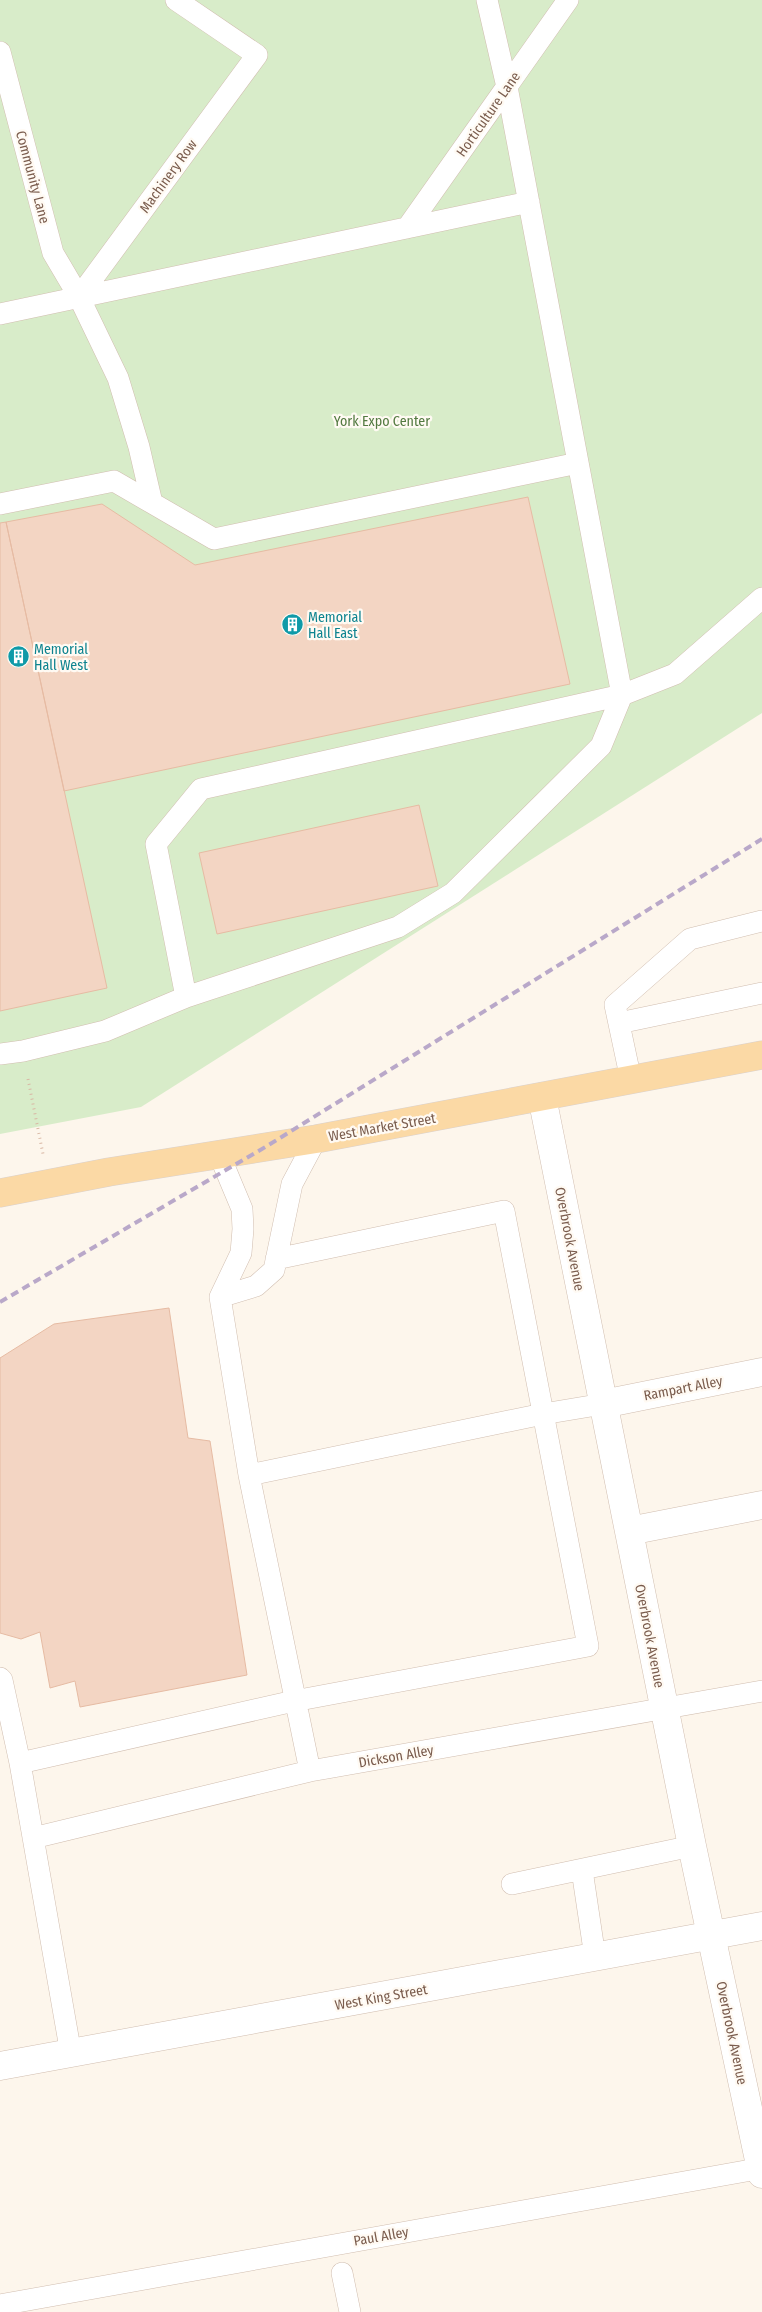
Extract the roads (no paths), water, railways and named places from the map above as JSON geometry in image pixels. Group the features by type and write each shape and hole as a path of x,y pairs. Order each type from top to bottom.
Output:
{"main road":[{"name":"West Market Street","path":"0,1193 219,1154 316,1139 762,1055"}],"street":[{"name":"Overbrook Avenue","path":"542,1097 692,1846 762,2170"},
{"name":"Rampart Alley","path":"604,1404 762,1372"},
{"path":"629,1531 762,1505"},
{"name":"West King Street","path":"0,2066 762,1926"}],"lane":[{"name":"Machinery Row","path":"79,297 257,55 176,0"},
{"path":"0,1054 23,1051 105,1031 186,996 398,927 453,893 601,746 622,695 507,87 487,0"},
{"name":"Horticulture Lane","path":"407,228 568,0"},
{"name":"Community Lane","path":"0,52 53,253 79,297 118,378 140,447 152,503"},
{"path":"0,314 529,202"},
{"path":"0,504 114,481 214,539 578,463"},
{"path":"186,996 156,844 201,788 622,695 674,674 762,598"},
{"path":"631,1080 615,1004 690,940 733,935 762,921"},
{"path":"619,1023 762,993"},
{"path":"220,1297 256,1286 274,1270 292,1184 316,1139"},
{"path":"219,1154 242,1209 243,1229 241,1253 220,1297 249,1475 294,1701 310,1771"},
{"path":"20,1763 294,1701 588,1646 504,1211 276,1259"},
{"path":"249,1475 543,1414 604,1404"},
{"path":"0,1678 20,1763 71,2054"},
{"name":"Dickson Alley","path":"33,1838 310,1771 762,1691"},
{"path":"512,1884 692,1846"},
{"path":"582,1870 595,1957"},
{"name":"Paul Alley","path":"0,2305 762,2170"},
{"path":"342,2274 350,2312"}],"railway":[{"path":"0,1302 267,1146 762,839"}],"place":[{"name":"Memorial Hall East","path":"292,625"},
{"name":"Memorial Hall West","path":"18,657"}],"park label":[{"name":"York Expo Center","path":"382,421"}]}
